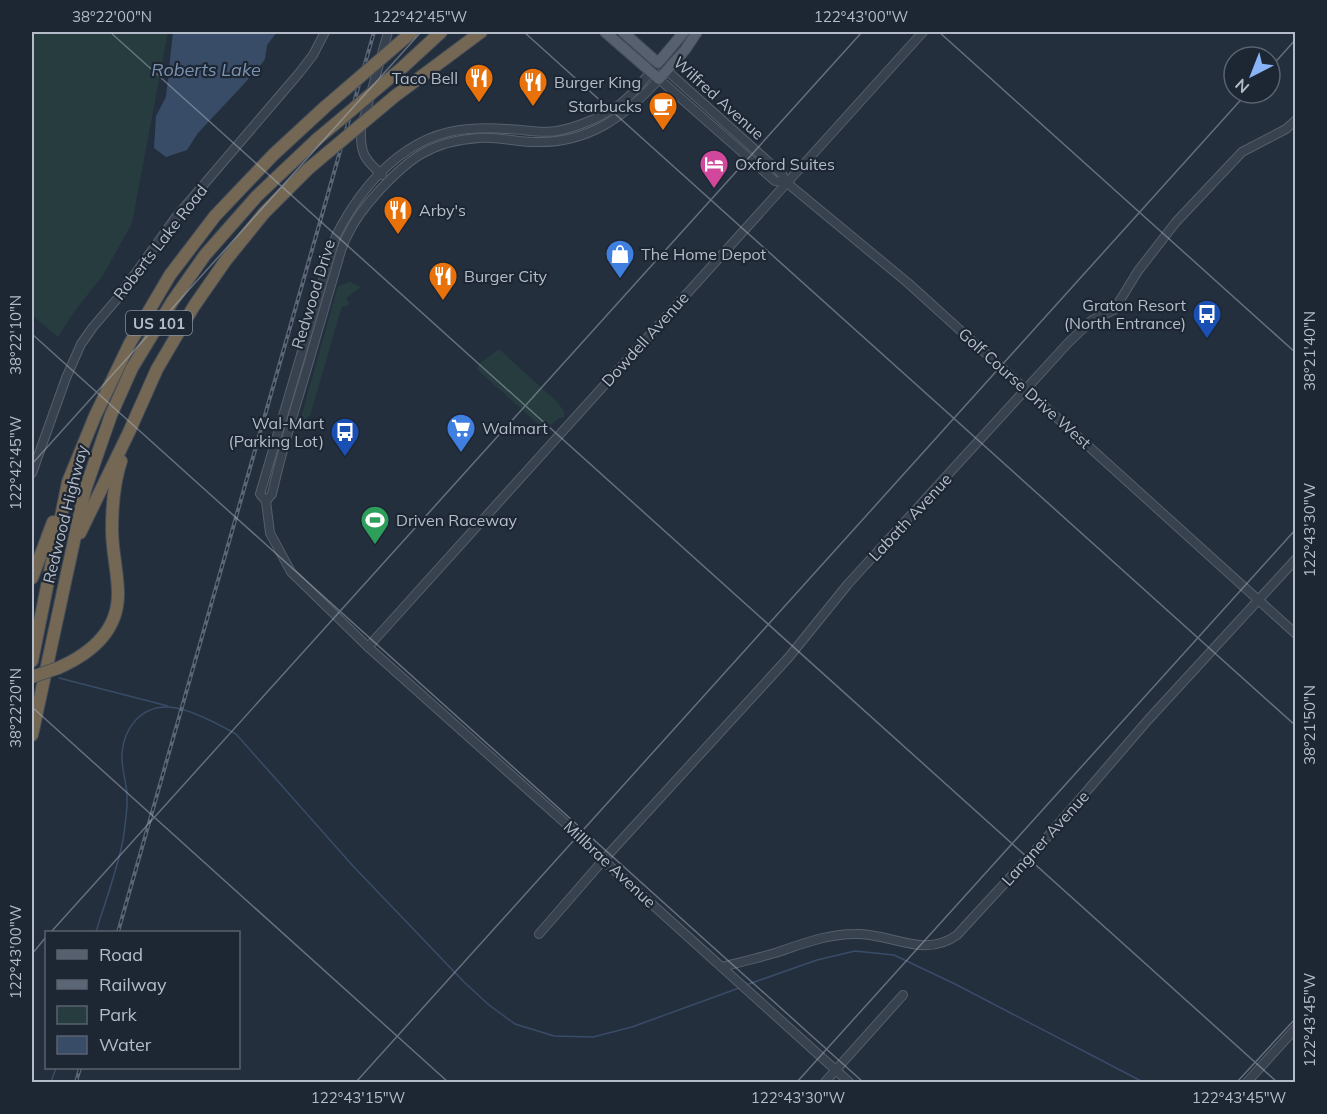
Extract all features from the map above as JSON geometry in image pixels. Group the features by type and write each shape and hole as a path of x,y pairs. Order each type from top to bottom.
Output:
{"highway":[{"name":"Redwood Highway","path":"32,661 68,482 95,416 130,343 170,275 235,193 325,107 412,32"},
{"name":"Redwood Highway","path":"32,735 85,490 121,391 146,344 182,287 222,234 256,196 316,140 441,32"},
{"path":"72,547 129,432 157,369 226,260 264,213 308,169 395,96 482,32"},
{"path":"32,677 77,659 97,644 111,625 116,613 118,596 112,529 118,469 129,432"},
{"path":"32,578 68,482"}],"main road":[{"path":"604,32 658,71"},
{"path":"623,32 658,71"},
{"name":"Redwood Drive","path":"658,71 684,32"},
{"name":"Redwood Drive","path":"658,71 685,50 697,32"}],"street":[{"name":"Roberts Lake Road","path":"32,473 66,378 81,344 117,299 176,217 300,72 313,55 325,32"},
{"path":"388,32 361,129 360,144 363,155 388,181"},
{"name":"Dowdell Avenue","path":"368,647 923,32"},
{"name":"Redwood Drive","path":"266,501 272,494 343,246 356,219 388,181 414,158 437,146 459,140 481,137 546,143 583,134 618,118 636,104 658,71"},
{"name":"Redwood Drive","path":"368,647 291,572 270,533 266,501 260,494 336,236 352,207 380,173 404,152 432,137 467,129 555,131 580,124 621,103 658,71"},
{"name":"Wilfred Avenue","path":"658,71 775,181 786,182"},
{"name":"Labath Avenue","path":"539,934 603,860 789,657 848,584 1082,327 1114,310 1138,271 1176,222 1242,152 1286,129 1296,120"},
{"path":"580,124 583,134"},
{"path":"506,139 507,129"},
{"path":"432,137 437,146"},
{"name":"Golf Course Drive West","path":"786,182 908,283 1259,600"},
{"name":"Langner Avenue","path":"722,967 832,935 882,936 926,946 947,942 957,935 1042,843 1148,720 1296,559"},
{"path":"1259,600 1296,634"},
{"name":"Millbrae Avenue","path":"368,647 564,822 849,1083"},
{"path":"825,1083 903,995"},
{"path":"1247,1083 1296,1028"}],"green space":[{"path":"32,32 168,32 132,223 103,275 58,337 32,315"},
{"path":"348,281 361,287 346,298 349,303 347,306 342,306 310,416 308,416 307,422 315,430 305,427 301,417 338,286"},
{"path":"499,349 557,402 564,411 564,418 559,418 542,433 541,427 477,369 480,363"}],"water":[{"name":"Roberts Lake","path":"173,32 277,32 267,45 265,59 257,70 198,133 187,150 166,157 154,148 156,116 166,97"}],"waterway":[{"path":"59,678 168,706"},
{"path":"96,931 123,840 127,799 122,764 123,744 130,727 142,715 150,710 168,707 194,713 236,734 353,866 464,982 489,1005 515,1024 554,1036 593,1037 632,1027 739,988"},
{"path":"746,985 817,960 855,951 894,955 957,985 1143,1082"},
{"path":"51,1082 56,1069"}],"railway":[{"path":"118,931 374,32"},
{"path":"76,1082 80,1069"}],"place":[{"name":"Taco Bell","path":"479,104"},
{"name":"Burger King","path":"533,108"},
{"name":"Starbucks","path":"663,132"},
{"name":"Oxford Suites","path":"714,190"},
{"name":"Arby's","path":"398,236"},
{"name":"The Home Depot","path":"620,280"},
{"name":"Burger City","path":"443,302"},
{"name":"Graton Resort (North Entrance)","path":"1207,340"},
{"name":"Walmart","path":"461,454"},
{"name":"Wal-Mart (Parking Lot)","path":"345,458"},
{"name":"Driven Raceway","path":"375,546"}]}
